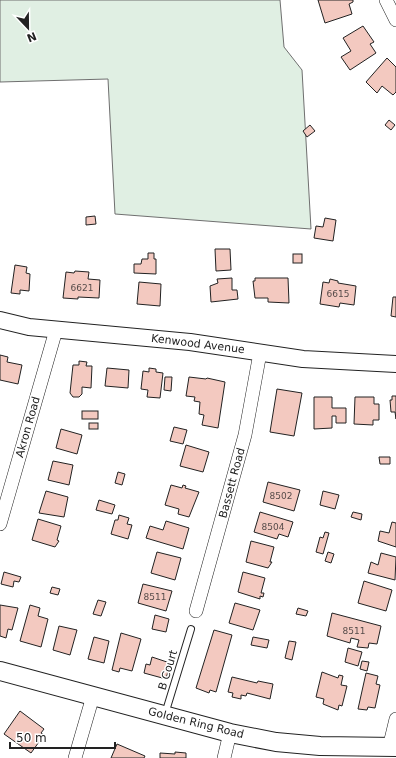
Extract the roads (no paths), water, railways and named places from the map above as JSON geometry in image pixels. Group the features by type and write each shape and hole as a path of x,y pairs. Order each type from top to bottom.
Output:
{"main road":[{"name":"Golden Ring Road","path":"0,671 230,733 302,745 392,748"}],"street":[{"path":"386,0 396,20"},
{"name":"Kenwood Avenue","path":"0,320 29,327 182,341 333,362 396,364"},
{"name":"Akron Road","path":"0,524 56,330"},
{"name":"Bassett Road","path":"196,611 245,435 260,352"},
{"path":"75,758 93,696"},
{"path":"392,748 396,719"},
{"path":"224,758 230,733"}],"lane":[{"name":"B Court","path":"164,716 191,629"}]}
